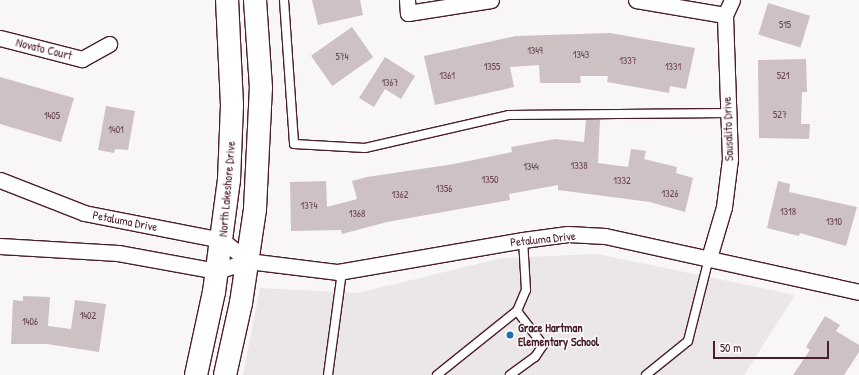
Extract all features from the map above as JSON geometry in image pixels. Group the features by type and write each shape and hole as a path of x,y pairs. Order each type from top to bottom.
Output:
{"main road":[{"name":"North Lakeshore Drive","path":"196,375 222,240 232,127 227,0"},
{"path":"225,375 248,261 260,133 260,74 255,0"}],"street":[{"path":"407,7 491,0"},
{"path":"636,0 725,15"},
{"name":"Sausalito Drive","path":"709,258 726,193 730,159 725,15 732,0"},
{"name":"Novato Court","path":"0,38 82,59 109,44"},
{"name":"Petaluma Drive","path":"0,180 84,213 222,240 248,261"},
{"name":"Petaluma Drive","path":"0,246 118,254 217,271 248,261 342,272 523,240 568,234 605,236 859,292"}],"lane":[{"path":"284,0 294,144 365,148 509,115 728,114"},
{"path":"437,375 517,311 526,290 523,240"},
{"path":"646,375 688,341 709,258"},
{"path":"328,375 342,272"},
{"path":"510,375 535,357 543,345 517,311"}],"shaded area":[{"name":"Grace Hartman Elementary School","path":"597,254 795,295 744,375 243,375 260,288 358,293 502,258"}],"building":[{"path":"312,0 360,0 363,15 318,25"},
{"path":"768,3 810,16 800,47 758,35"},
{"path":"352,27 373,57 332,86 311,56"},
{"path":"610,33 695,48 686,89 670,86 669,93 607,82 608,76 580,76 581,83 540,83 539,65 510,67 514,87 435,105 424,56 516,36"},
{"path":"385,57 415,76 401,99 385,89 374,107 359,98"},
{"path":"806,59 807,92 802,92 801,124 810,124 809,139 759,138 758,60"},
{"path":"0,77 74,98 61,142 0,124"},
{"path":"106,106 135,111 128,150 115,149 114,153 98,150"},
{"path":"586,120 600,120 598,163 628,167 631,149 646,151 644,159 677,167 676,173 693,178 685,212 650,202 558,190 558,185 509,194 510,200 387,222 342,234 341,230 291,231 290,182 326,181 327,207 357,199 352,181 367,177 454,164 512,152 511,147 555,139 584,142"},
{"path":"778,181 790,184 789,192 857,207 846,246 800,233 799,236 767,228"},
{"path":"23,296 50,297 48,326 71,329 75,300 106,304 99,352 47,344 11,344 13,300 23,301"},
{"path":"825,316 840,325 836,331 859,345 859,352 844,375 793,375 810,350 806,347"}],"place":[{"name":"Grace Hartman Elementary School","path":"510,335"}]}
